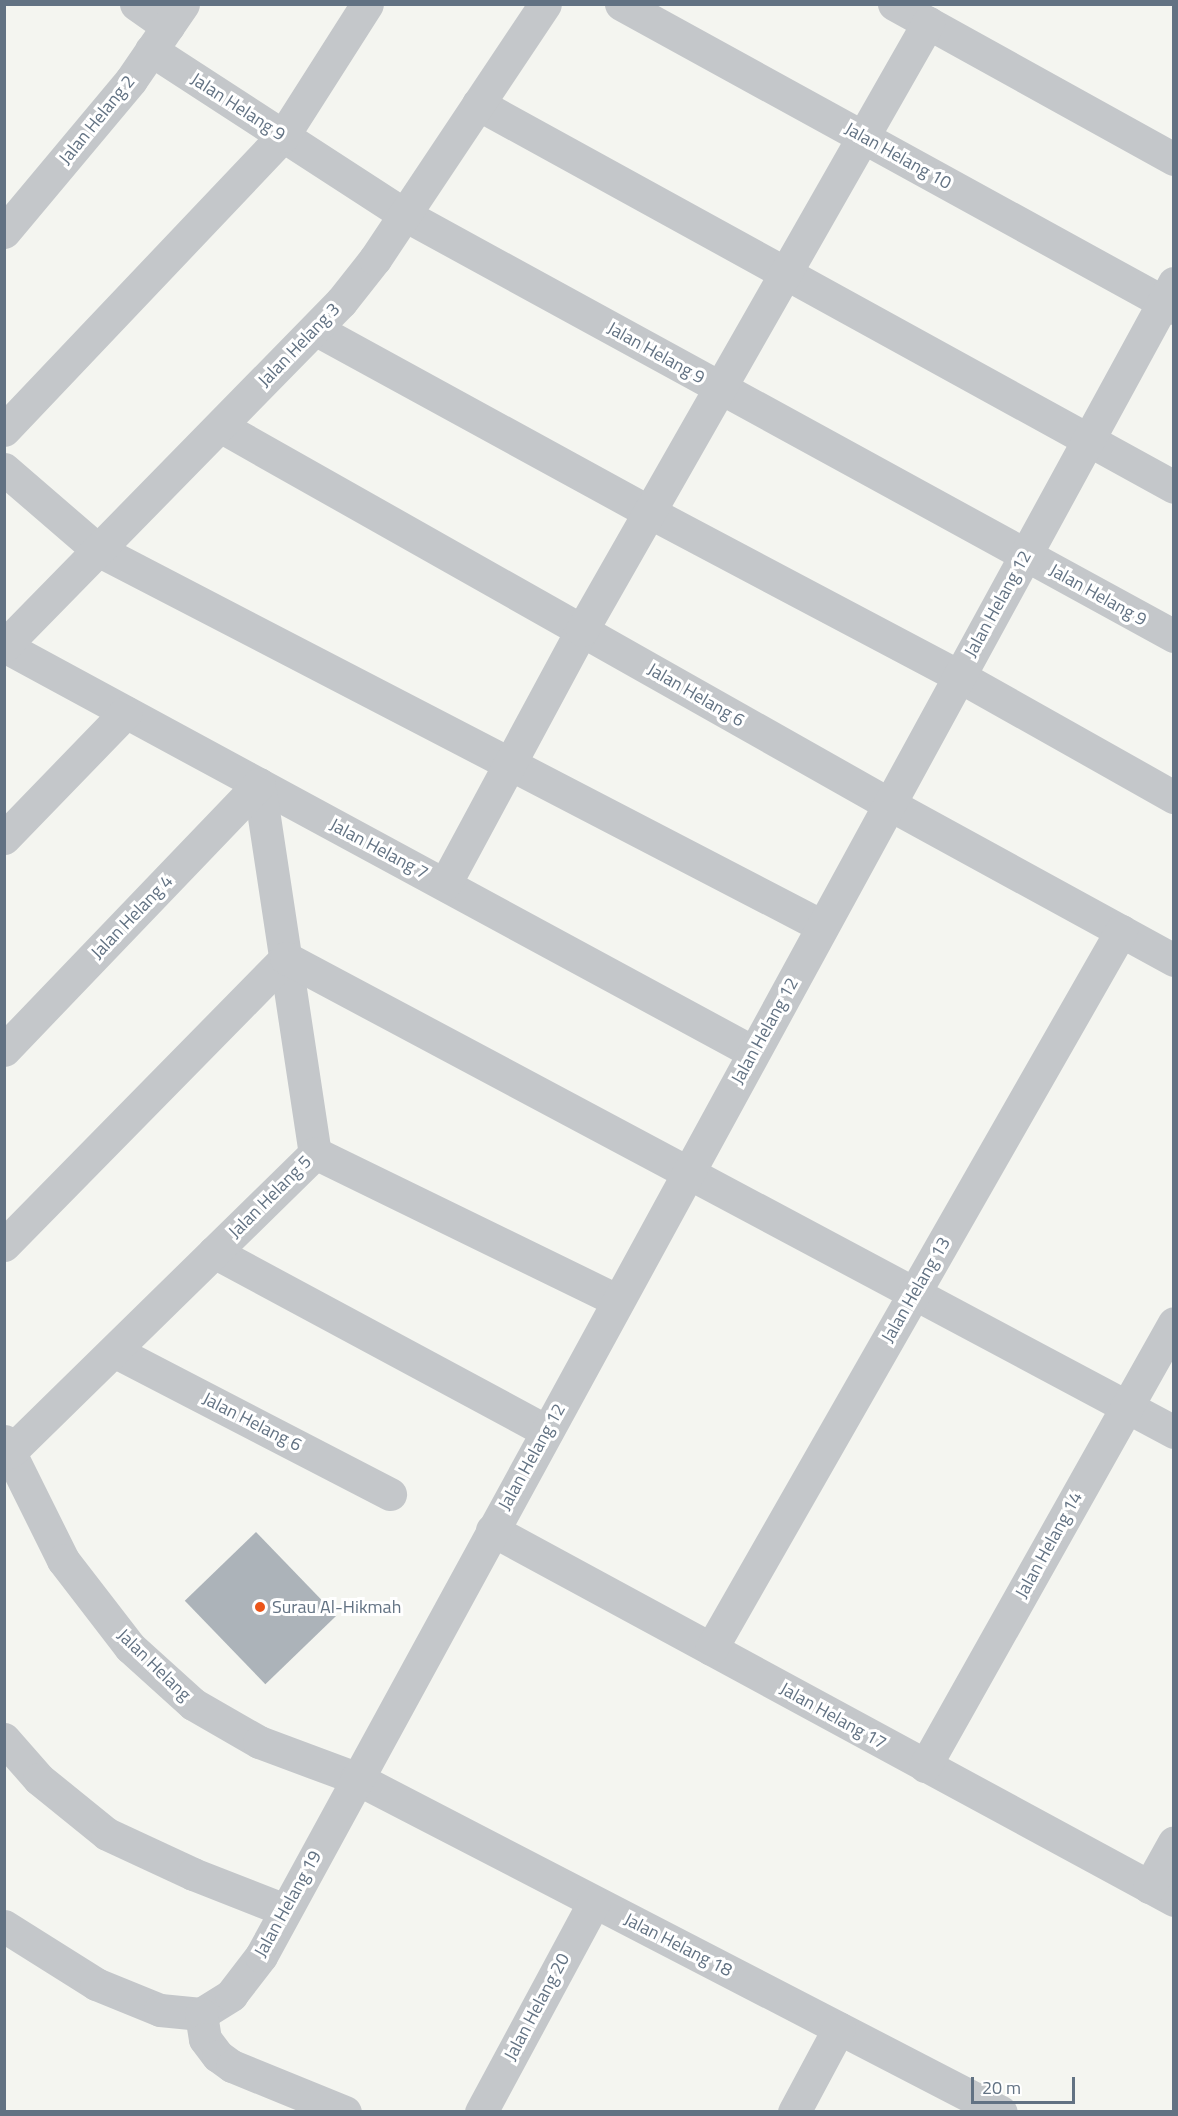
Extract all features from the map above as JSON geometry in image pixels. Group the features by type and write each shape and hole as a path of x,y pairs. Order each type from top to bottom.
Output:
{"street":[{"name":"Jalan Helang 9","path":"136,4 167,27 283,136 405,215 1173,636"},
{"path":"4,430 283,136 367,4"},
{"name":"Jalan Helang 3","path":"4,646 315,329 375,260 545,4"},
{"name":"Jalan Helang 10","path":"621,4 863,137 1170,298"},
{"path":"894,4 1173,159"},
{"path":"445,885 648,512 928,23"},
{"name":"Jalan Helang 2","path":"4,232 131,80 167,27"},
{"path":"478,104 1173,487"},
{"name":"Jalan Helang 12","path":"356,1779 1087,440 1170,298"},
{"path":"315,329 648,512 958,676 1173,797"},
{"name":"Jalan Helang 6","path":"220,426 889,804 1173,960"},
{"path":"4,470 98,550 822,926"},
{"name":"Jalan Helang 7","path":"4,646 753,1052"},
{"path":"4,838 126,712"},
{"path":"259,784 315,1153"},
{"name":"Jalan Helang 4","path":"4,1050 259,784"},
{"name":"Jalan Helang 13","path":"711,1649 1121,931"},
{"path":"286,958 1173,1432"},
{"path":"4,1245 286,958"},
{"name":"Jalan Helang 5","path":"10,1463 114,1351 315,1153 618,1302"},
{"path":"214,1252 547,1431"},
{"name":"Jalan Helang 14","path":"925,1766 1173,1323"},
{"name":"Jalan Helang 6","path":"114,1351 390,1494"},
{"name":"Jalan Helang","path":"10,1463 63,1560 130,1647 193,1704 259,1742 356,1779"},
{"name":"Jalan Helang 17","path":"492,1530 1161,1894"},
{"path":"4,1739 39,1779 107,1834 193,1874 285,1910"},
{"name":"Jalan Helang 18","path":"356,1779 1001,2112"},
{"name":"Jalan Helang 19","path":"201,2014 231,1995 261,1956 356,1779"},
{"path":"1161,1894 1173,1842"},
{"name":"Jalan Helang 20","path":"481,2112 594,1902"},
{"path":"4,1926 96,1984 160,2010 201,2014 205,2039 218,2056 232,2066 345,2112"},
{"path":"794,2112 839,2028"}],"building":[{"name":"Surau Al-Hikmah","path":"256,1532 337,1615 265,1684 185,1601"}],"place":[{"name":"Surau Al-Hikmah","path":"260,1607"}]}
